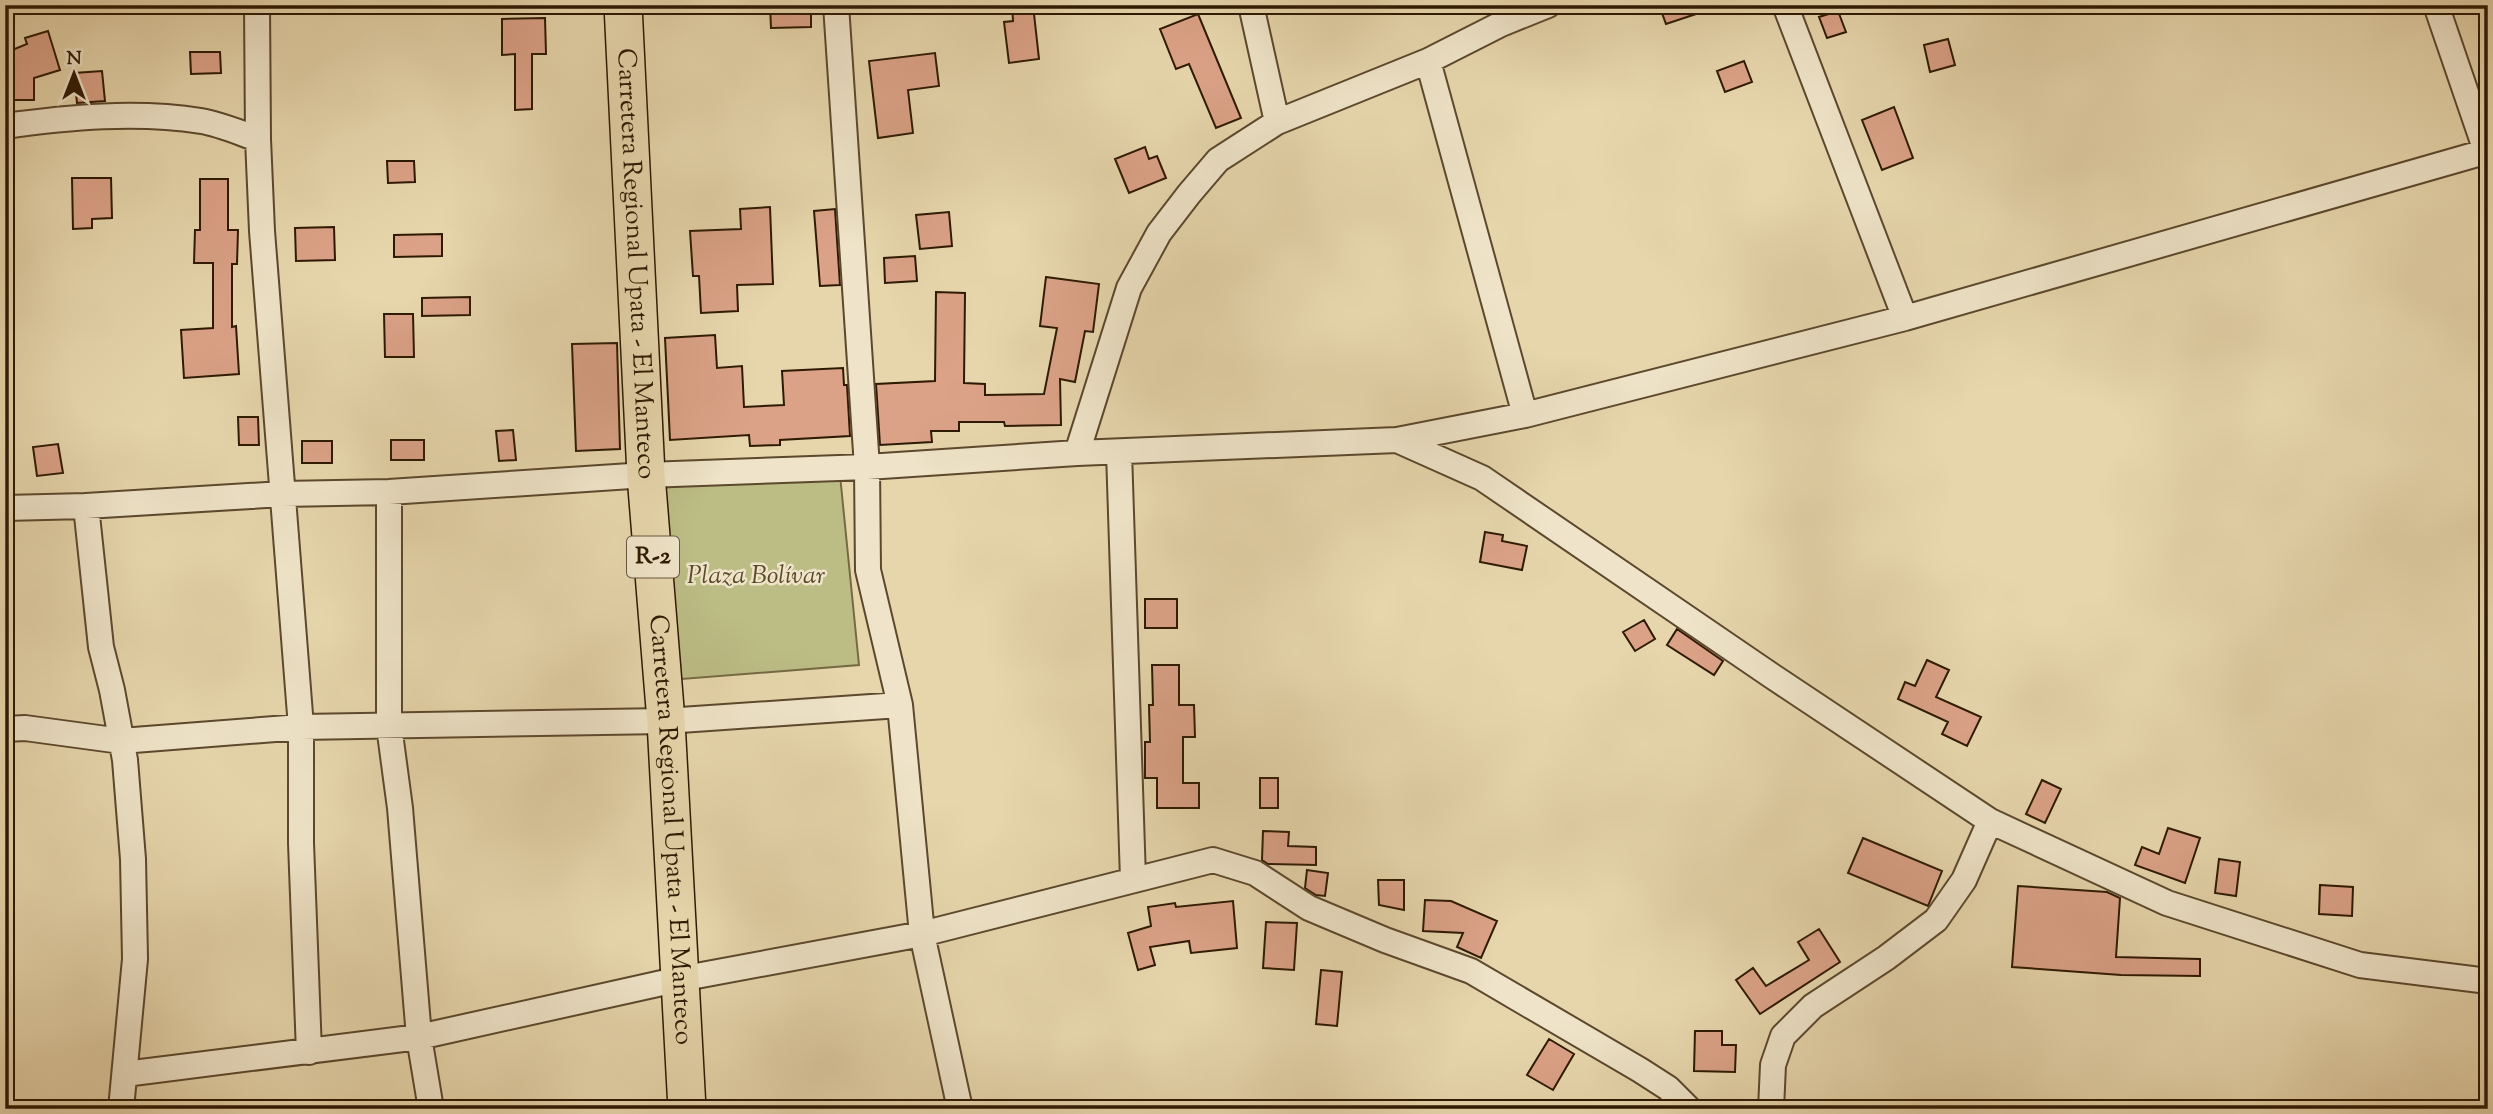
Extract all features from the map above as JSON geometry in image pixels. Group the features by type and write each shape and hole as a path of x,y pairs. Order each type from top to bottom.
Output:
{"main road":[{"name":"Carretera Regional Upata - El Manteco","path":"623,5 646,475 666,721 687,1109"}],"street":[{"path":"257,5 262,231 301,727 301,844 309,1052"},
{"path":"835,5 867,467 868,570 900,705 922,934 960,1109"},
{"path":"1251,5 1277,122"},
{"path":"1077,453 1129,288 1158,233 1219,160 1277,122 1428,61 1508,14 1548,5"},
{"path":"1785,5 1906,318"},
{"path":"5,508 283,494 389,492 646,475 867,467 1077,453 1397,440 1524,415 1906,318 2487,151 2436,5"},
{"path":"1428,61 1524,415"},
{"path":"5,126 85,117 157,117 203,121 258,139"},
{"path":"1397,440 1482,478 1772,677 1990,821 2167,903 2360,965 2488,981"},
{"path":"1119,452 1133,879"},
{"path":"389,492 389,726 400,808 418,1037 431,1109"},
{"path":"86,506 101,647 112,690 128,786 136,912 135,959 121,1109"},
{"path":"5,729 25,728 121,741 301,727 666,721 900,705"},
{"path":"1771,1109 1773,1065 1783,1036 1813,1006 1886,958 1936,920 1964,880 1990,821"},
{"path":"125,1074 418,1037 680,979 922,934 1213,860 1255,873 1309,908 1385,940 1471,971 1640,1070 1668,1088 1689,1109"}],"green space":[{"name":"Plaza Bolívar","path":"840,475 859,665 669,680 657,488"}],"building":[{"path":"770,5 811,5 811,27 771,28"},
{"path":"1012,5 1033,5 1039,59 1009,63 1004,22 1013,21"},
{"path":"1659,5 1713,5 1714,8 1666,24"},
{"path":"1838,11 1846,32 1827,38 1819,17"},
{"path":"1198,14 1241,118 1216,128 1189,64 1176,69 1160,29"},
{"path":"545,18 546,54 532,54 532,109 515,110 515,54 502,55 502,19"},
{"path":"48,31 60,70 34,78 34,100 9,100 9,69 5,71 5,53 27,44 25,38"},
{"path":"1948,39 1955,65 1930,72 1924,45"},
{"path":"190,52 220,52 221,73 191,74"},
{"path":"935,53 939,86 908,90 913,133 878,138 869,61"},
{"path":"1744,61 1752,82 1725,92 1717,71"},
{"path":"102,71 105,101 77,103 74,73"},
{"path":"1894,107 1913,158 1882,170 1862,120"},
{"path":"1145,147 1149,159 1157,156 1166,178 1129,193 1115,159"},
{"path":"387,161 414,161 415,182 388,183"},
{"path":"72,178 111,178 112,218 92,219 92,228 73,229"},
{"path":"200,179 228,179 228,230 238,230 237,264 232,264 232,327 236,326 239,374 184,378 181,330 213,328 213,263 194,263 195,230 200,230"},
{"path":"770,207 773,284 737,285 738,311 701,313 699,276 693,276 690,231 741,229 740,209"},
{"path":"835,209 840,285 820,286 814,211"},
{"path":"949,212 952,246 920,249 916,215"},
{"path":"334,227 335,260 296,261 295,228"},
{"path":"442,234 442,256 394,257 394,235"},
{"path":"915,256 917,281 885,283 884,258"},
{"path":"1046,277 1099,284 1093,332 1085,331 1075,382 1060,379 1061,425 1005,426 1004,422 959,422 959,431 931,431 932,442 880,445 876,384 935,381 936,292 965,293 964,383 985,384 985,395 1044,394 1057,328 1040,326"},
{"path":"470,297 470,315 422,316 422,298"},
{"path":"384,314 413,314 414,357 385,357"},
{"path":"715,335 717,368 742,366 744,407 784,405 782,371 843,368 844,385 847,385 850,436 780,440 780,445 750,446 749,435 670,440 665,338"},
{"path":"617,343 620,449 576,451 572,344"},
{"path":"238,417 258,417 259,445 239,445"},
{"path":"513,430 516,460 499,461 496,431"},
{"path":"391,440 424,440 424,460 391,460"},
{"path":"302,441 332,441 332,463 302,463"},
{"path":"58,444 63,473 37,476 33,447"},
{"path":"1485,532 1503,535 1502,541 1527,546 1522,570 1480,562"},
{"path":"1145,599 1177,599 1177,628 1145,628"},
{"path":"1644,620 1655,639 1635,651 1623,632"},
{"path":"1677,629 1723,661 1714,675 1667,645"},
{"path":"1927,660 1949,670 1936,697 1981,717 1967,746 1942,734 1948,722 1898,699 1905,682 1915,686"},
{"path":"1152,665 1179,665 1179,705 1194,705 1195,737 1183,737 1183,783 1199,783 1199,808 1157,808 1157,778 1145,778 1145,742 1150,742 1149,705 1153,705"},
{"path":"1260,778 1278,778 1278,808 1260,808"},
{"path":"2042,780 2061,789 2045,823 2026,814"},
{"path":"2168,828 2200,838 2185,883 2135,865 2142,847 2159,854"},
{"path":"1263,831 1289,832 1288,846 1316,847 1316,865 1268,864 1262,860"},
{"path":"1863,838 1942,871 1928,906 1848,873"},
{"path":"2219,859 2240,862 2236,896 2215,893"},
{"path":"1307,870 1328,873 1325,896 1316,895 1305,888"},
{"path":"1378,880 1404,880 1404,910 1379,905"},
{"path":"2320,885 2353,887 2352,916 2319,914"},
{"path":"2018,886 2107,892 2120,898 2116,957 2200,959 2200,976 2121,975 2012,967"},
{"path":"1425,900 1451,901 1497,921 1481,958 1457,947 1463,933 1423,931"},
{"path":"1233,901 1237,948 1191,953 1189,941 1150,947 1155,965 1138,970 1128,933 1151,926 1148,907"},
{"path":"1266,922 1297,923 1294,970 1263,968"},
{"path":"1819,929 1840,962 1760,1014 1736,980 1753,968 1766,986 1809,960 1798,942"},
{"path":"1321,970 1342,972 1337,1026 1316,1024"},
{"path":"1695,1031 1722,1031 1722,1045 1736,1045 1735,1072 1694,1071"},
{"path":"1549,1039 1574,1054 1553,1090 1527,1075"}]}
